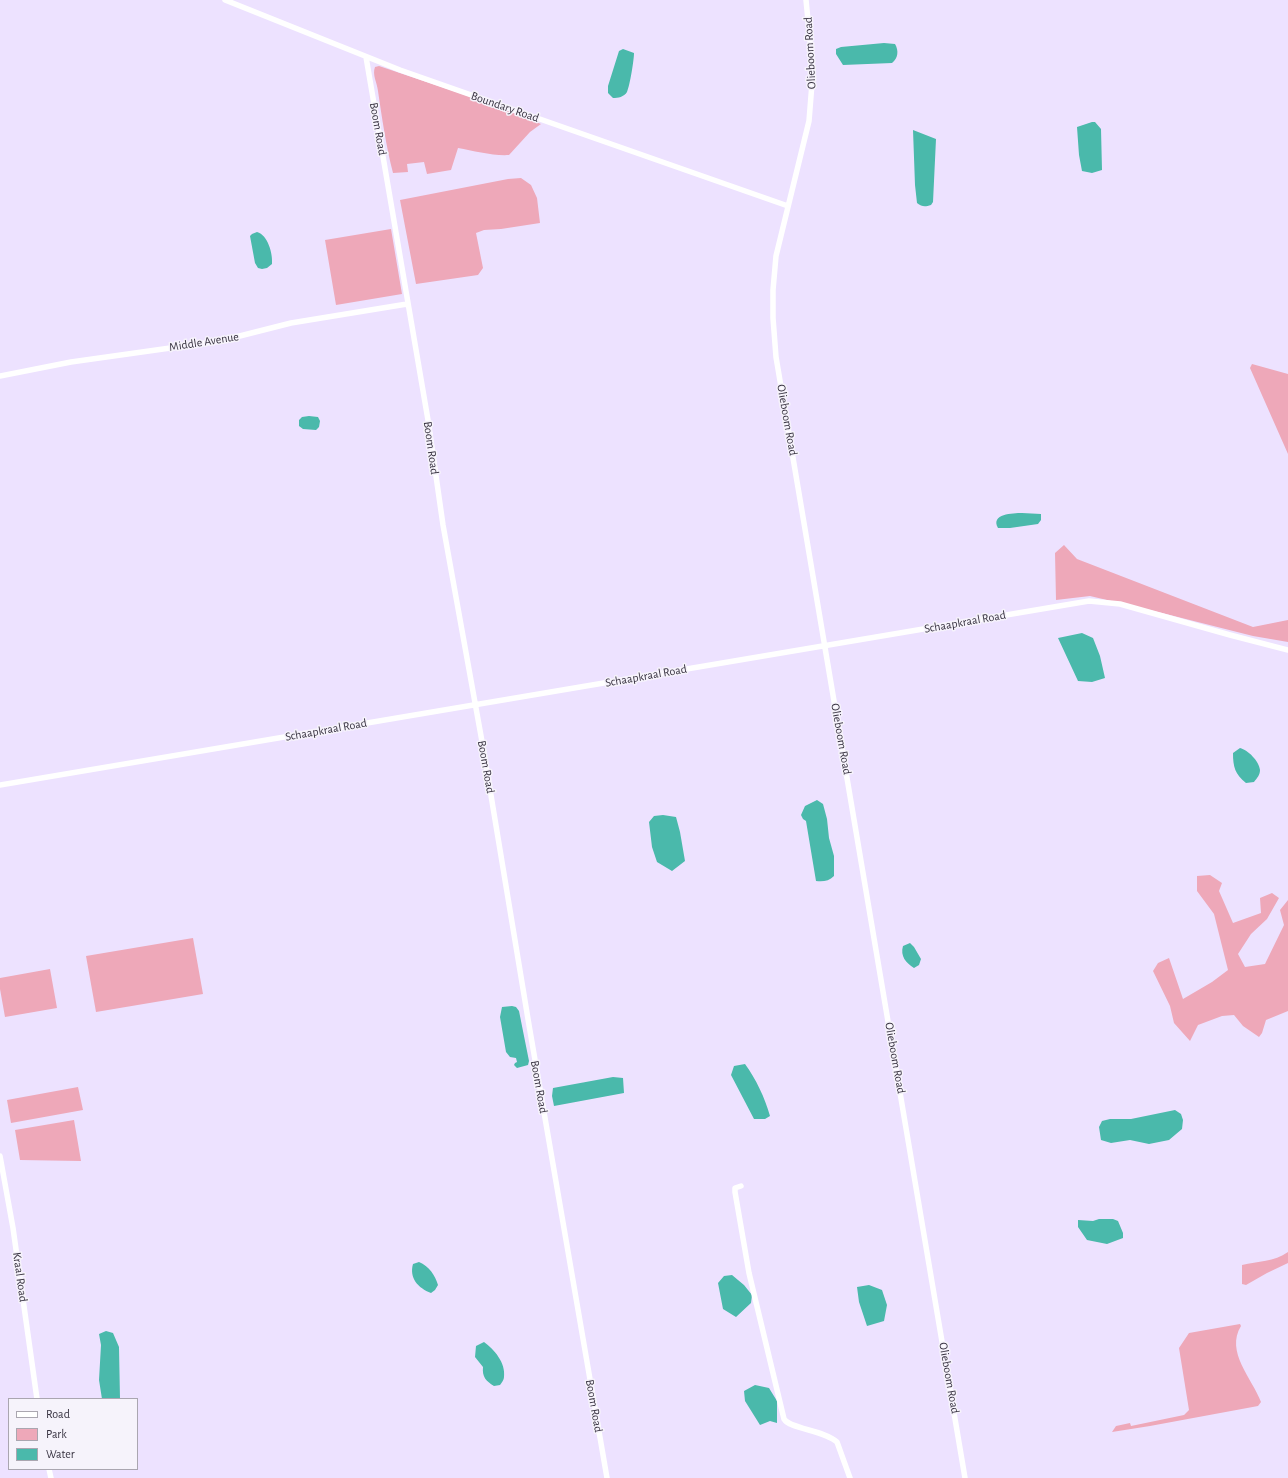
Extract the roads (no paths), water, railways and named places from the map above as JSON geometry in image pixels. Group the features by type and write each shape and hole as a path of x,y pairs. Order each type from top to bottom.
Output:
{"street":[{"name":"Boundary Road","path":"225,0 366,57 463,93 788,206"},
{"name":"Olieboom Road","path":"806,0 813,71 811,104 809,121 776,256 773,290 773,322 776,357 826,646 965,1478"},
{"name":"Boom Road","path":"366,57 428,420 444,532 607,1478"},
{"name":"Middle Avenue","path":"0,376 71,362 220,341 291,323 407,304"},
{"name":"Schaapkraal Road","path":"0,785 1090,601 1120,604 1288,650"},
{"name":"Kraal Road","path":"0,1156 13,1228 37,1398"},
{"path":"741,1186 735,1188 734,1192 749,1273 784,1419 790,1424 824,1434 837,1442 850,1478"}],"water":[{"path":"884,43 895,44 897,57 892,63 843,65 836,54 836,49 841,47"},
{"path":"623,49 634,53 631,78 626,94 621,97 613,98 608,93 608,86 619,51"},
{"path":"1095,122 1101,129 1102,170 1092,173 1082,171 1077,127"},
{"path":"913,130 936,139 933,202 931,205 927,206 922,206 917,203"},
{"path":"257,232 264,237 271,250 272,264 267,268 258,268 255,263 250,236"},
{"path":"302,417 318,417 320,421 319,427 316,430 303,429 299,426 299,420"},
{"path":"1008,514 1041,514 1041,520 1038,524 998,528 996,523 1000,517"},
{"path":"1082,633 1093,638 1100,656 1105,678 1092,682 1078,681 1058,638"},
{"path":"1240,748 1253,756 1258,763 1260,770 1254,782 1246,783 1235,770 1233,753"},
{"path":"817,800 823,804 834,856 834,876 828,880 821,881 816,881 806,821 801,815 805,806"},
{"path":"663,815 676,817 685,861 672,871 657,862 652,847 649,822 654,816"},
{"path":"910,943 921,959 919,965 914,968 908,964 902,953 903,946"},
{"path":"502,1007 516,1007 519,1011 529,1061 528,1065 517,1068 514,1065 517,1062 516,1058 510,1057 506,1052 500,1017"},
{"path":"745,1064 766,1102 770,1116 765,1119 754,1119 731,1075 734,1066"},
{"path":"613,1077 623,1078 624,1093 554,1106 552,1096 553,1088"},
{"path":"1175,1110 1181,1114 1183,1120 1182,1129 1169,1140 1149,1144 1130,1140 1111,1143 1101,1140 1099,1127 1102,1121 1110,1119 1131,1119"},
{"path":"1099,1219 1113,1219 1118,1221 1123,1233 1123,1238 1107,1244 1087,1240 1078,1227 1078,1220 1093,1221"},
{"path":"419,1262 429,1268 437,1281 438,1285 431,1293 426,1291 416,1282 412,1274 413,1264"},
{"path":"732,1275 744,1285 752,1295 751,1303 736,1317 723,1309 718,1283 724,1276"},
{"path":"869,1285 882,1290 887,1305 884,1321 867,1326 859,1302 857,1287"},
{"path":"106,1331 113,1333 119,1347 120,1398 102,1398 99,1380 101,1345 99,1334"},
{"path":"484,1342 492,1348 503,1367 504,1378 500,1385 494,1386 487,1380 483,1373 483,1367 475,1357 476,1346"},
{"path":"755,1385 769,1388 777,1401 777,1423 770,1421 760,1425 745,1401 744,1391"}]}
